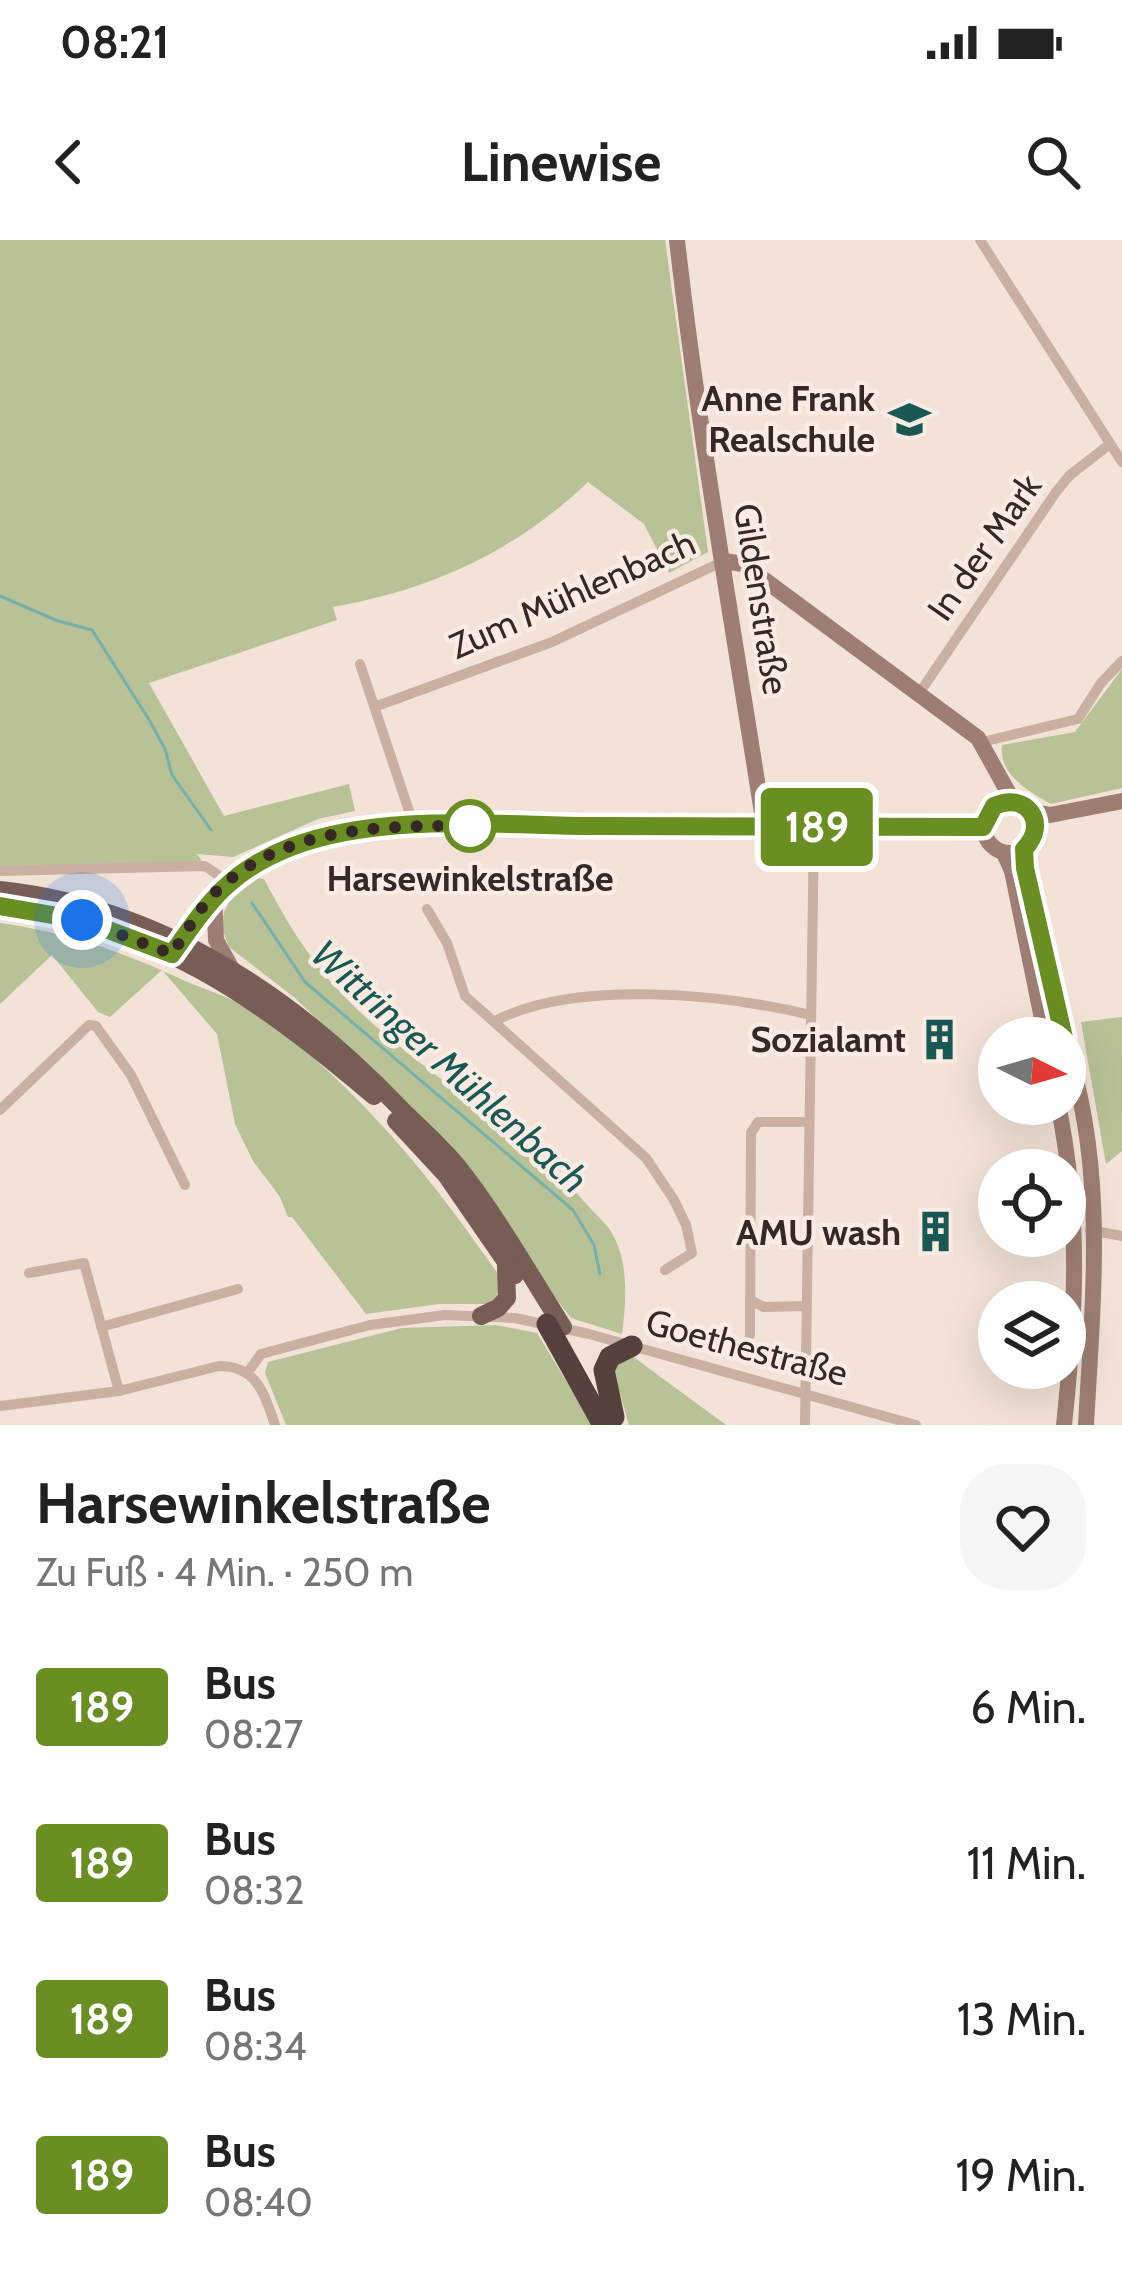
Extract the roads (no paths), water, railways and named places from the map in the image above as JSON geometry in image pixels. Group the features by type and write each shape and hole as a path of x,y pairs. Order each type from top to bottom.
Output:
{"highway":[{"path":"555,1326 612,1422"},
{"path":"612,1422 604,1370 615,1353 632,1346"}],"main road":[{"name":"Gildenstraße","path":"680,241 764,826"},
{"path":"724,560 743,564 982,742 1005,802 1034,822 1122,810"},
{"path":"1059,1017 1024,849 1034,822 1122,801"},
{"path":"1005,802 986,815 983,827 1012,871 1042,1017"},
{"path":"176,947 221,888 286,849 373,827 983,827"},
{"path":"1004,853 1024,849"},
{"path":"221,888 217,940 232,969"},
{"path":"0,890 90,907 232,969 327,1036 458,1167 555,1326"},
{"path":"0,906 82,920 176,947 277,1015 375,1098 446,1175 555,1326"},
{"path":"1085,1125 1090,1154 1086,1230"},
{"path":"1064,1425 1083,1257"},
{"path":"1086,1257 1086,1425"},
{"path":"481,1316 507,1298 505,1260"}],"street":[{"path":"980,240 1122,462"},
{"name":"In der Mark","path":"918,695 1056,493 1110,444"},
{"name":"Zum Mühlenbach","path":"376,706 552,642 724,560"},
{"path":"982,742 1078,719 1101,682 1122,661"},
{"path":"360,664 410,812 408,826"},
{"path":"806,1425 814,827"},
{"path":"0,871 205,866 221,888"},
{"path":"427,909 447,943 465,996 610,1123 659,1175 686,1225 692,1253 665,1270"},
{"path":"495,1021 531,1005 572,997 692,998 811,1016"},
{"path":"0,1111 89,1025 96,1026 131,1075 185,1185"},
{"path":"750,1335 752,1129 758,1122 809,1122"},
{"path":"1086,1230 1122,1236"},
{"path":"29,1273 84,1263 119,1391"},
{"path":"101,1327 238,1289"},
{"path":"750,1300 764,1307 805,1306"},
{"name":"Goethestraße","path":"248,1372 261,1354 370,1325 409,1318 481,1316 555,1326 916,1425"},
{"path":"0,1406 119,1391 235,1366 248,1372 264,1393 275,1425"}],"waterway":[{"name":"Wittringer Mühlenbach","path":"0,596 92,630 148,718 165,749 172,775 211,830"},
{"name":"Wittringer Mühlenbach","path":"252,903 305,982 573,1210 594,1245 600,1274"}],"place":[{"name":"Anne Frank Realschule","path":"909,419"},
{"name":"Harsewinkelstraße","path":"470,826"},
{"name":"Sozialamt","path":"940,1039"},
{"name":"AMU wash","path":"935,1232"}]}
